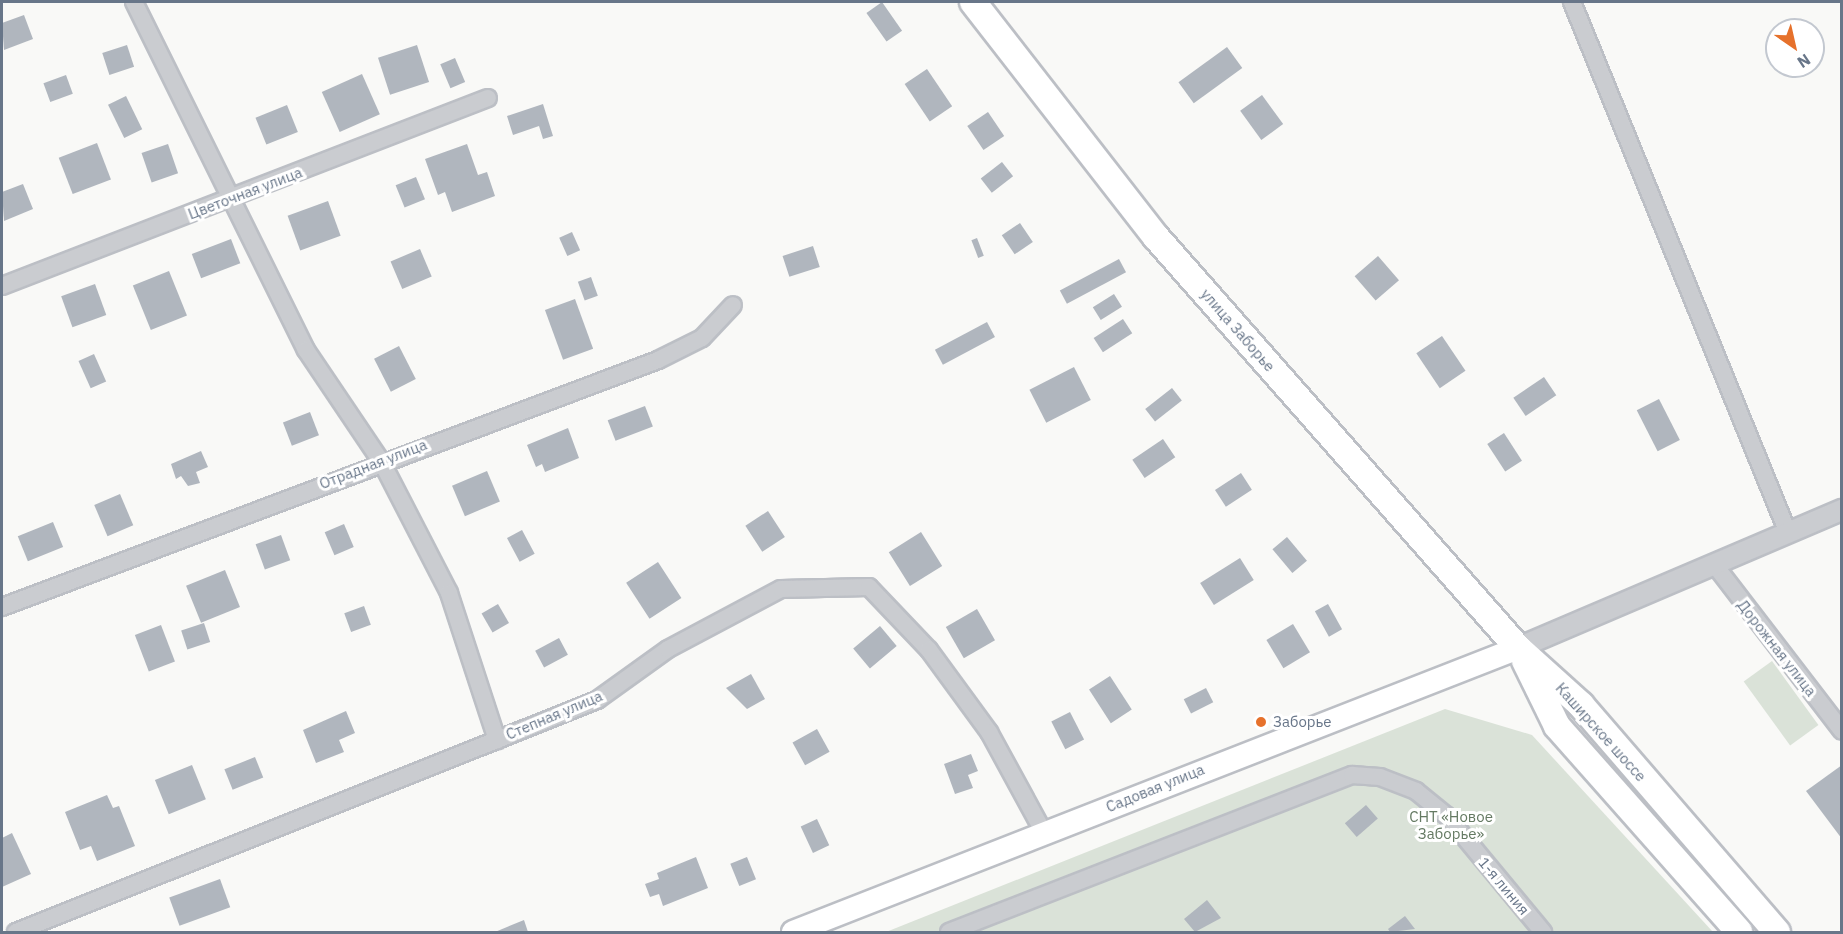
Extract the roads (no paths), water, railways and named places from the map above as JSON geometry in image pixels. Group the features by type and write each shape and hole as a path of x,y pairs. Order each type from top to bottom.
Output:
{"main road":[{"name":"улица Заборье","path":"973,2 1156,237 1518,648"},
{"name":"Садовая улица","path":"793,933 1044,832 1518,648"},
{"name":"Каширское шоссе","path":"1518,648 1557,726 1739,933"},
{"name":"Каширское шоссе","path":"1518,648 1581,705 1777,933"}],"street":[{"path":"134,2 306,350 381,460 449,593 497,740"},
{"path":"1572,2 1788,533"},
{"name":"Цветочная улица","path":"2,286 232,199 488,98"},
{"name":"Отрадная улица","path":"2,607 381,460 658,360 702,338 733,305"},
{"path":"1518,648 1842,510"},
{"name":"Дорожная улица","path":"1714,564 1842,731"},
{"name":"Степная улица","path":"16,933 597,700 668,649 781,589 869,587 929,650 989,732 1044,832"},
{"name":"1-я линия","path":"949,933 1352,775 1380,777 1416,791 1447,816 1543,933"}],"place":[{"name":"Заборье","path":"1261,722"}],"park label":[{"name":"СНТ «Новое Заборье»","path":"1451,824"}]}
